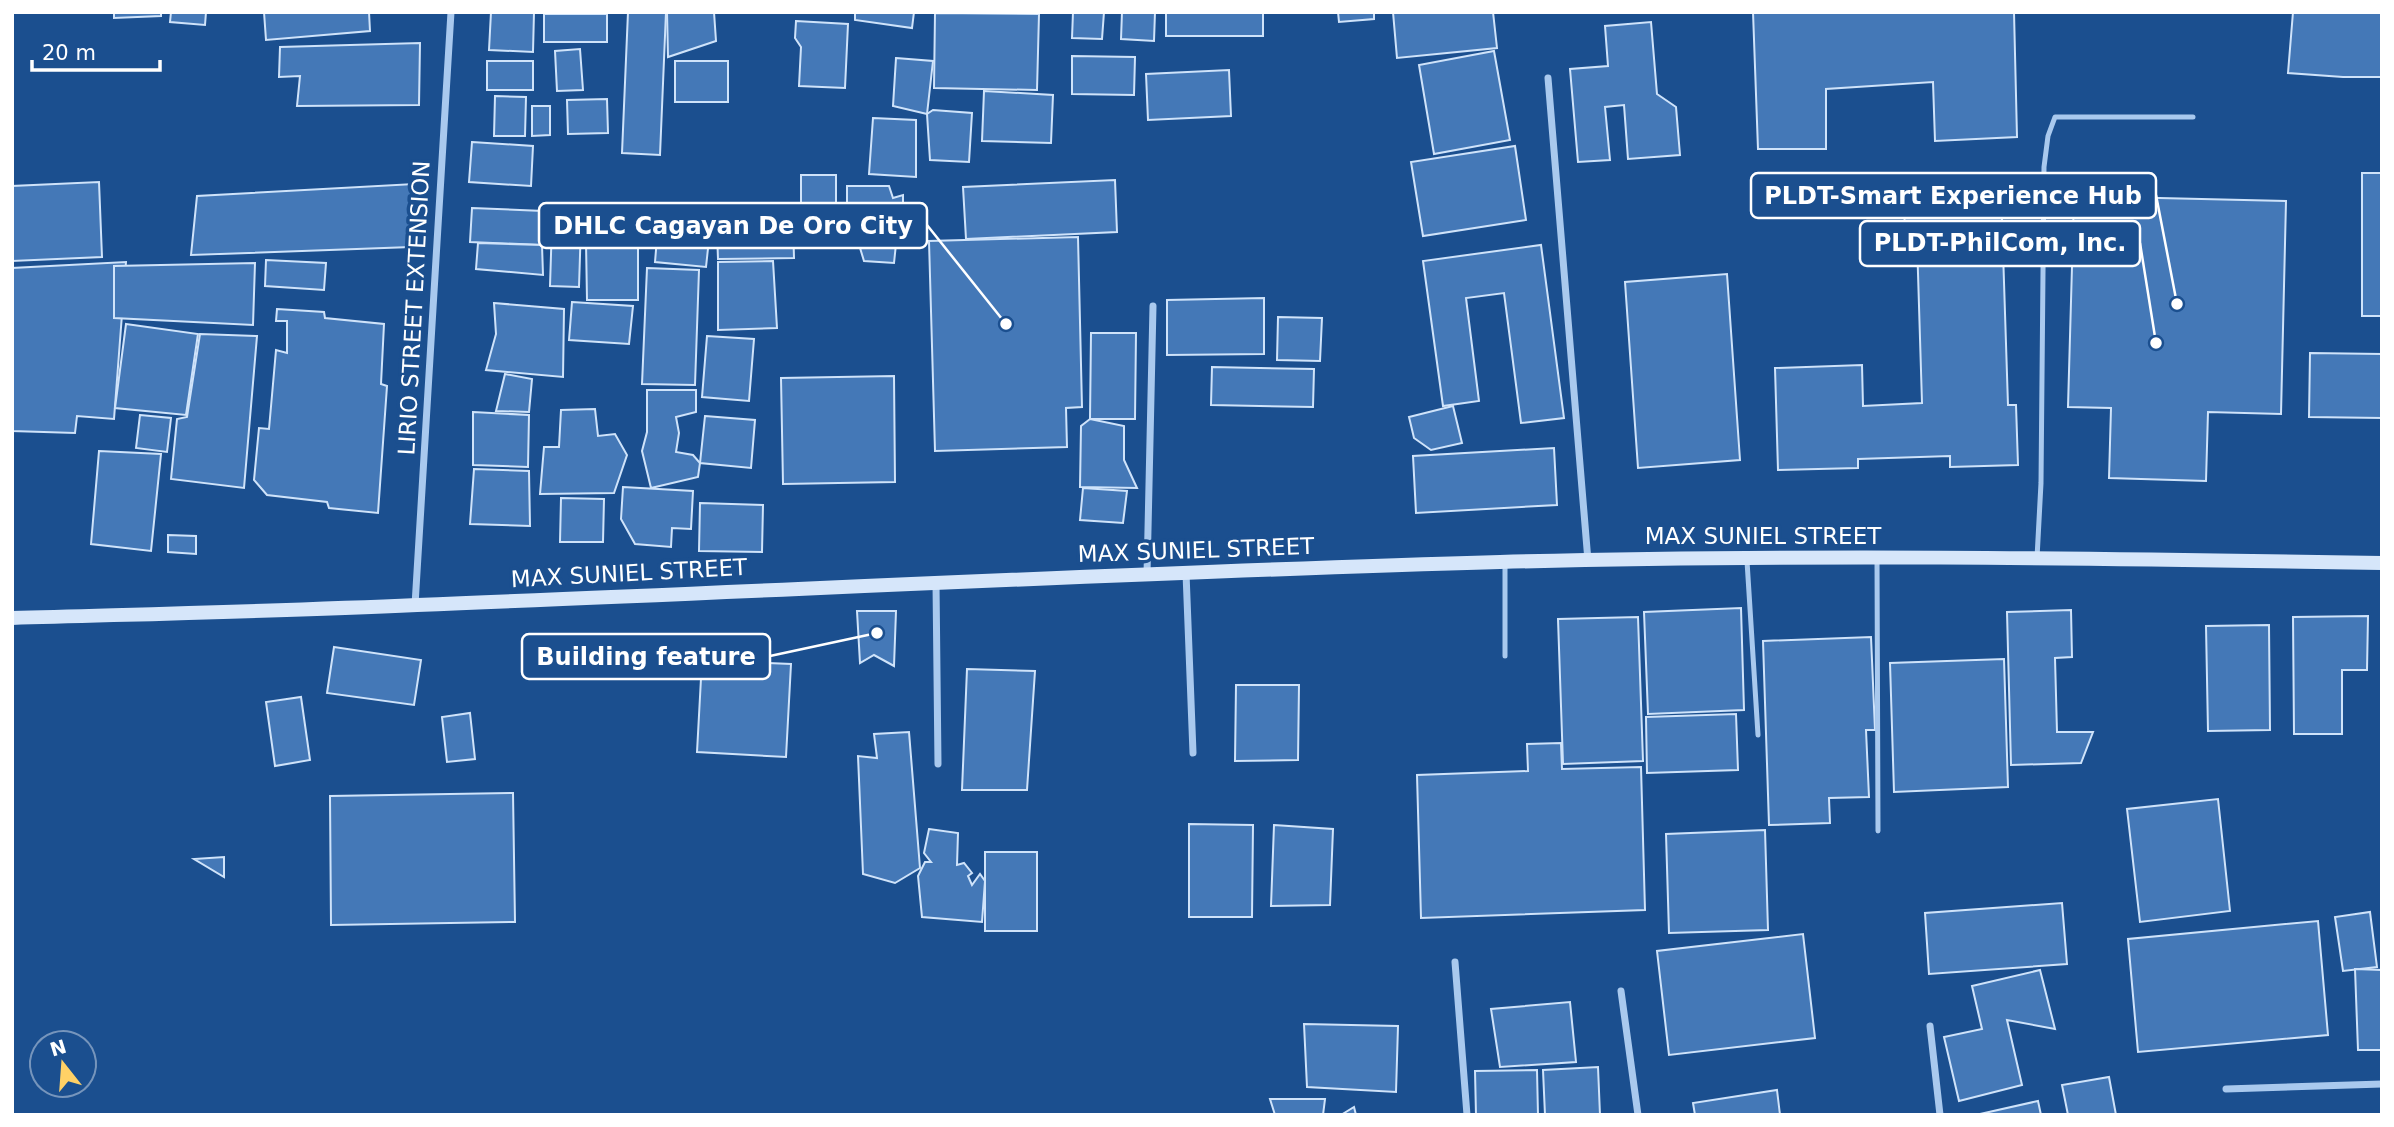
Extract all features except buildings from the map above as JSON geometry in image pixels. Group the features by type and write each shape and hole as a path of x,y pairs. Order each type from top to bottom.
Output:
{"main road":[{"name":"MAX SUNIEL STREET","path":"12,618 415,606 936,582 1505,562 1747,558 2037,558 2382,563"}],"street":[{"name":"LIRIO STREET EXTENSION","path":"415,606 451,12"},
{"path":"1548,78 1588,561"},
{"path":"1147,574 1153,306"},
{"path":"1186,573 1194,753"},
{"path":"936,582 938,764"},
{"path":"1455,962 1467,1115"},
{"path":"1621,991 1638,1115"},
{"path":"1930,1026 1940,1115"},
{"path":"2226,1088 2382,1084"}],"lane":[{"path":"2037,558 2041,483 2044,167 2051,126 2055,117 2193,117"},
{"path":"1747,558 1758,734"},
{"path":"1877,558 1878,831"},
{"path":"1505,562 1505,656"}],"place":[{"name":"PLDT-Smart Experience Hub","path":"2177,304"},
{"name":"DHLC Cagayan De Oro City","path":"1006,324"},
{"name":"PLDT-PhilCom, Inc.","path":"2156,343"},
{"name":"Building feature","path":"877,633"}]}
